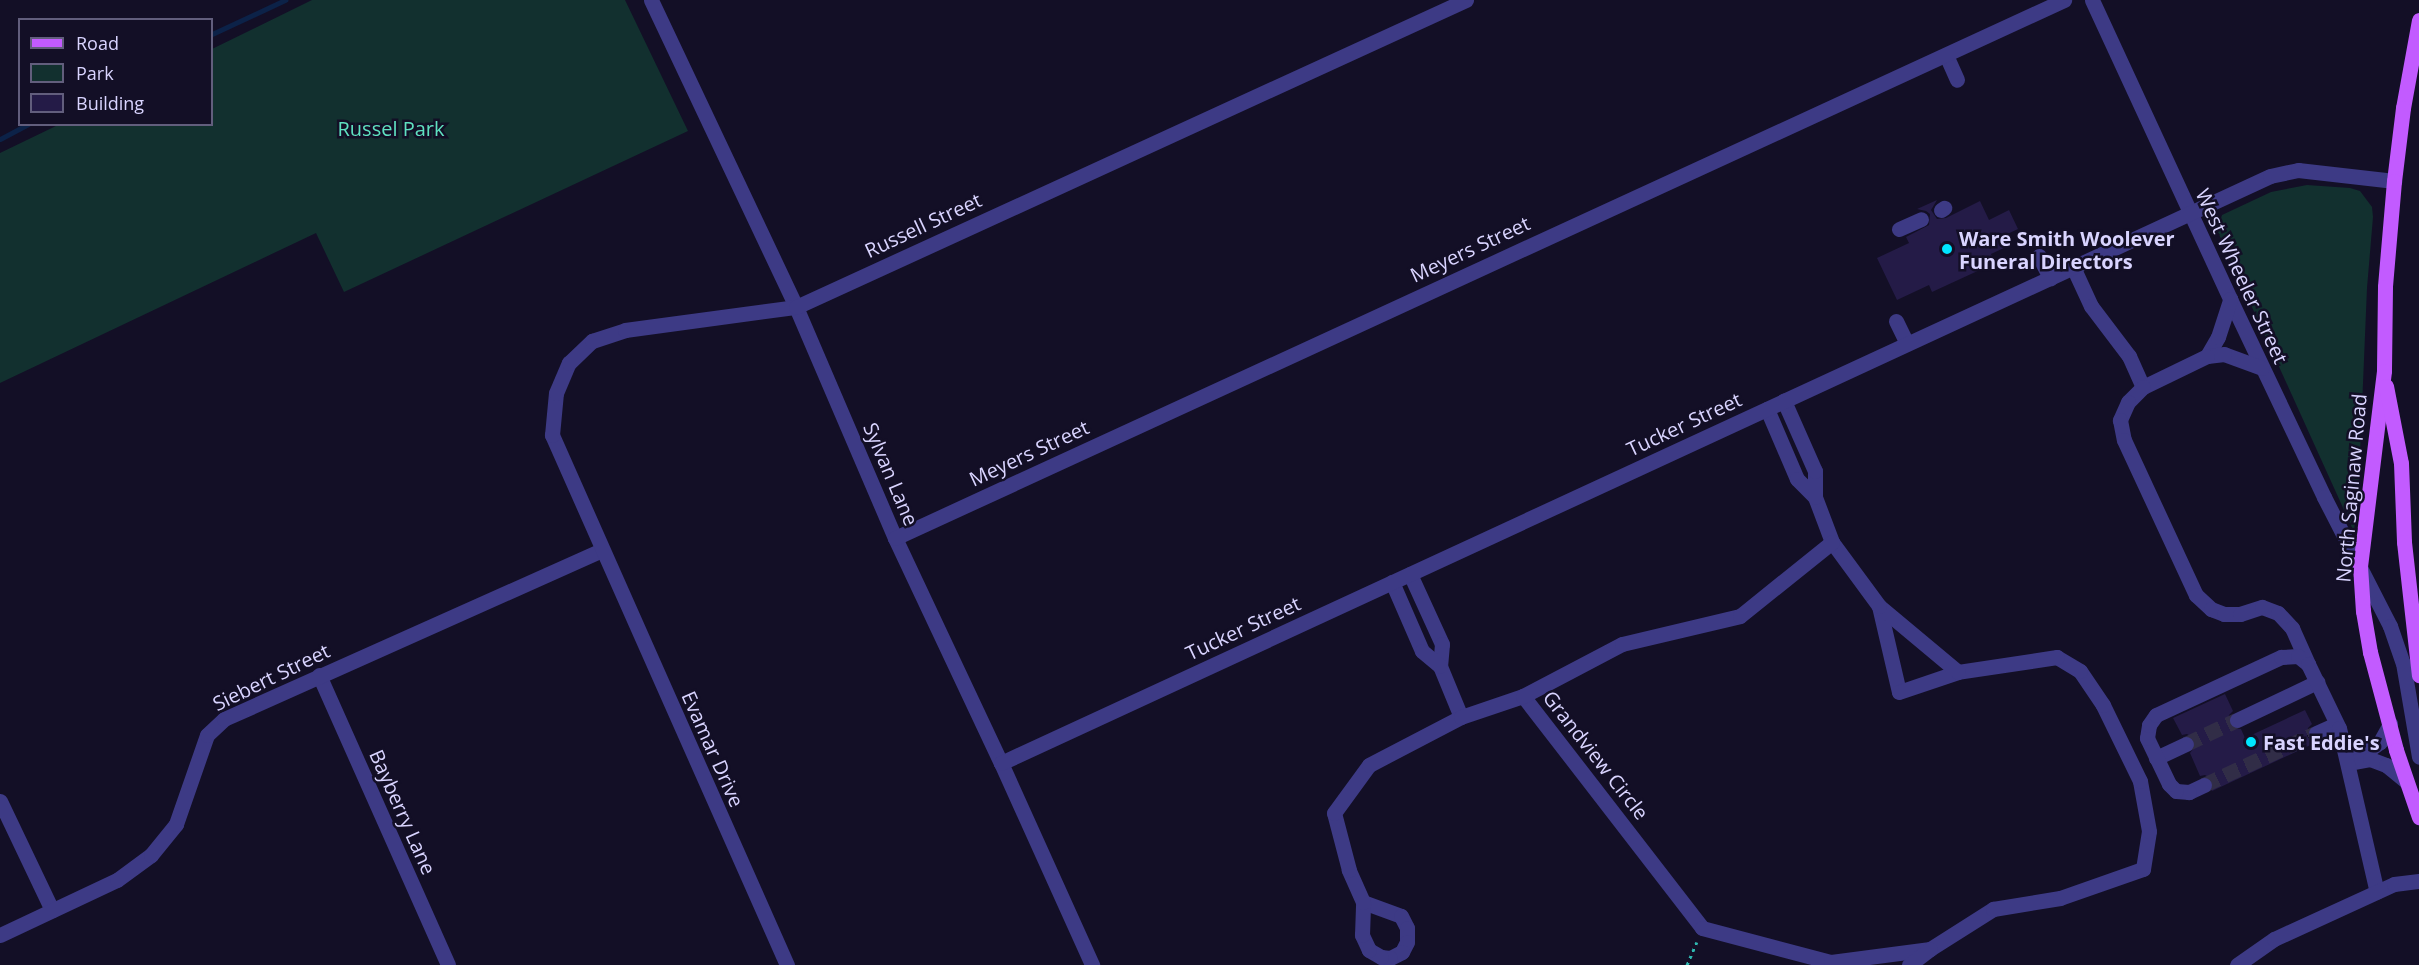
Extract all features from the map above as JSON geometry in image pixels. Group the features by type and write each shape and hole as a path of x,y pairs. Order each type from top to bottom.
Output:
{"main road":[{"name":"North Saginaw Road","path":"2419,20 2403,108 2394,181 2385,287 2384,371 2360,566 2363,611 2370,652 2406,781 2419,817"},
{"name":"North Saginaw Road","path":"2384,371 2401,464 2405,553 2419,675"}],"street":[{"name":"Sylvan Lane","path":"651,0 796,307 895,538 1001,763 1092,965"},
{"name":"Russell Street","path":"601,550 552,435 556,393 569,363 592,341 626,330 796,307 1466,0"},
{"name":"Meyers Street","path":"895,538 2064,0"},
{"name":"West Wheeler Street","path":"2092,0 2262,368 2390,626 2403,663 2419,757"},
{"path":"1946,55 1957,80"},
{"name":"Tucker Street","path":"1001,763 2270,176 2298,171 2394,181"},
{"path":"1899,229 1921,219"},
{"path":"2039,256 2050,278"},
{"path":"2073,267 2091,306 2129,356 2143,387"},
{"path":"2207,356 2218,337 2230,299"},
{"path":"1896,321 1907,344"},
{"path":"2262,368 2224,354 2207,356 2143,387 2128,402 2120,420 2124,440 2196,595 2211,609 2224,615 2240,614 2262,607 2278,613 2292,628 2336,724 2347,758 2377,892"},
{"path":"1784,401 1815,471 1815,497 1832,542 1879,606 1958,672"},
{"path":"1767,409 1797,479 1815,497"},
{"name":"Grandview Circle","path":"1702,927 1523,696 1622,644 1740,616 1832,542"},
{"name":"Siebert Street","path":"0,935 117,880 151,855 176,824 207,735 224,719 601,550"},
{"name":"Evamar Drive","path":"601,550 787,965"},
{"path":"1410,574 1442,644 1440,666 1461,717"},
{"path":"1392,582 1422,651 1440,666"},
{"path":"1879,606 1899,692 1958,672 2057,657 2080,672 2103,705 2140,781 2149,831 2143,868 2060,898 1993,909 1909,965"},
{"path":"2204,785 2189,792 2176,791 2169,784 2147,738 2149,725 2156,715 2281,657 2298,656 2308,664"},
{"name":"Bayberry Lane","path":"319,675 448,965"},
{"path":"2237,720 2317,682"},
{"path":"1363,902 1348,870 1334,813 1369,765 1461,717 1523,696"},
{"path":"2316,733 2336,724"},
{"path":"2347,758 2369,750 2380,742 2390,724"},
{"path":"2156,758 2186,744"},
{"path":"2347,758 2370,759 2386,765 2406,781"},
{"path":"0,801 52,910"},
{"path":"2238,965 2274,939 2394,884 2419,881"},
{"path":"1702,927 1831,963 1930,949"}],"path":[{"path":"1687,965 1702,927"}],"green space":[{"name":"Russel Park","path":"312,0 625,0 688,131 344,292 316,233 0,383 0,153 56,126 213,126 213,49"},
{"path":"2307,185 2350,188 2360,191 2372,207 2359,478 2354,532 2217,230 2222,215 2271,192"}],"building":[{"path":"1937,200 1931,210 1937,219 1946,218 1980,201 1989,220 2009,210 2018,229 2001,237 2006,247 1991,254 1995,263 1932,292 1929,285 1897,300 1877,258 1909,243 1906,237 1929,225 1930,214 1917,209"},
{"name":"Fast Eddie's","path":"2225,694 2233,711 2229,715 2228,724 2232,728 2241,729 2245,738 2305,710 2312,724 2308,728 2307,736 2311,741 2317,742 2212,791 2213,780 2205,775 2200,776 2190,753 2196,745 2195,739 2187,734 2182,735 2173,718"}],"waterway":[{"path":"213,34 285,0"},
{"path":"0,139 24,126"}],"tunnel":[{"path":"2186,744 2237,720"},
{"path":"2204,785 2316,733"}],"place":[{"name":"Ware Smith Woolever Funeral Directors","path":"1947,249"},
{"name":"Fast Eddie's","path":"2251,742"}]}
